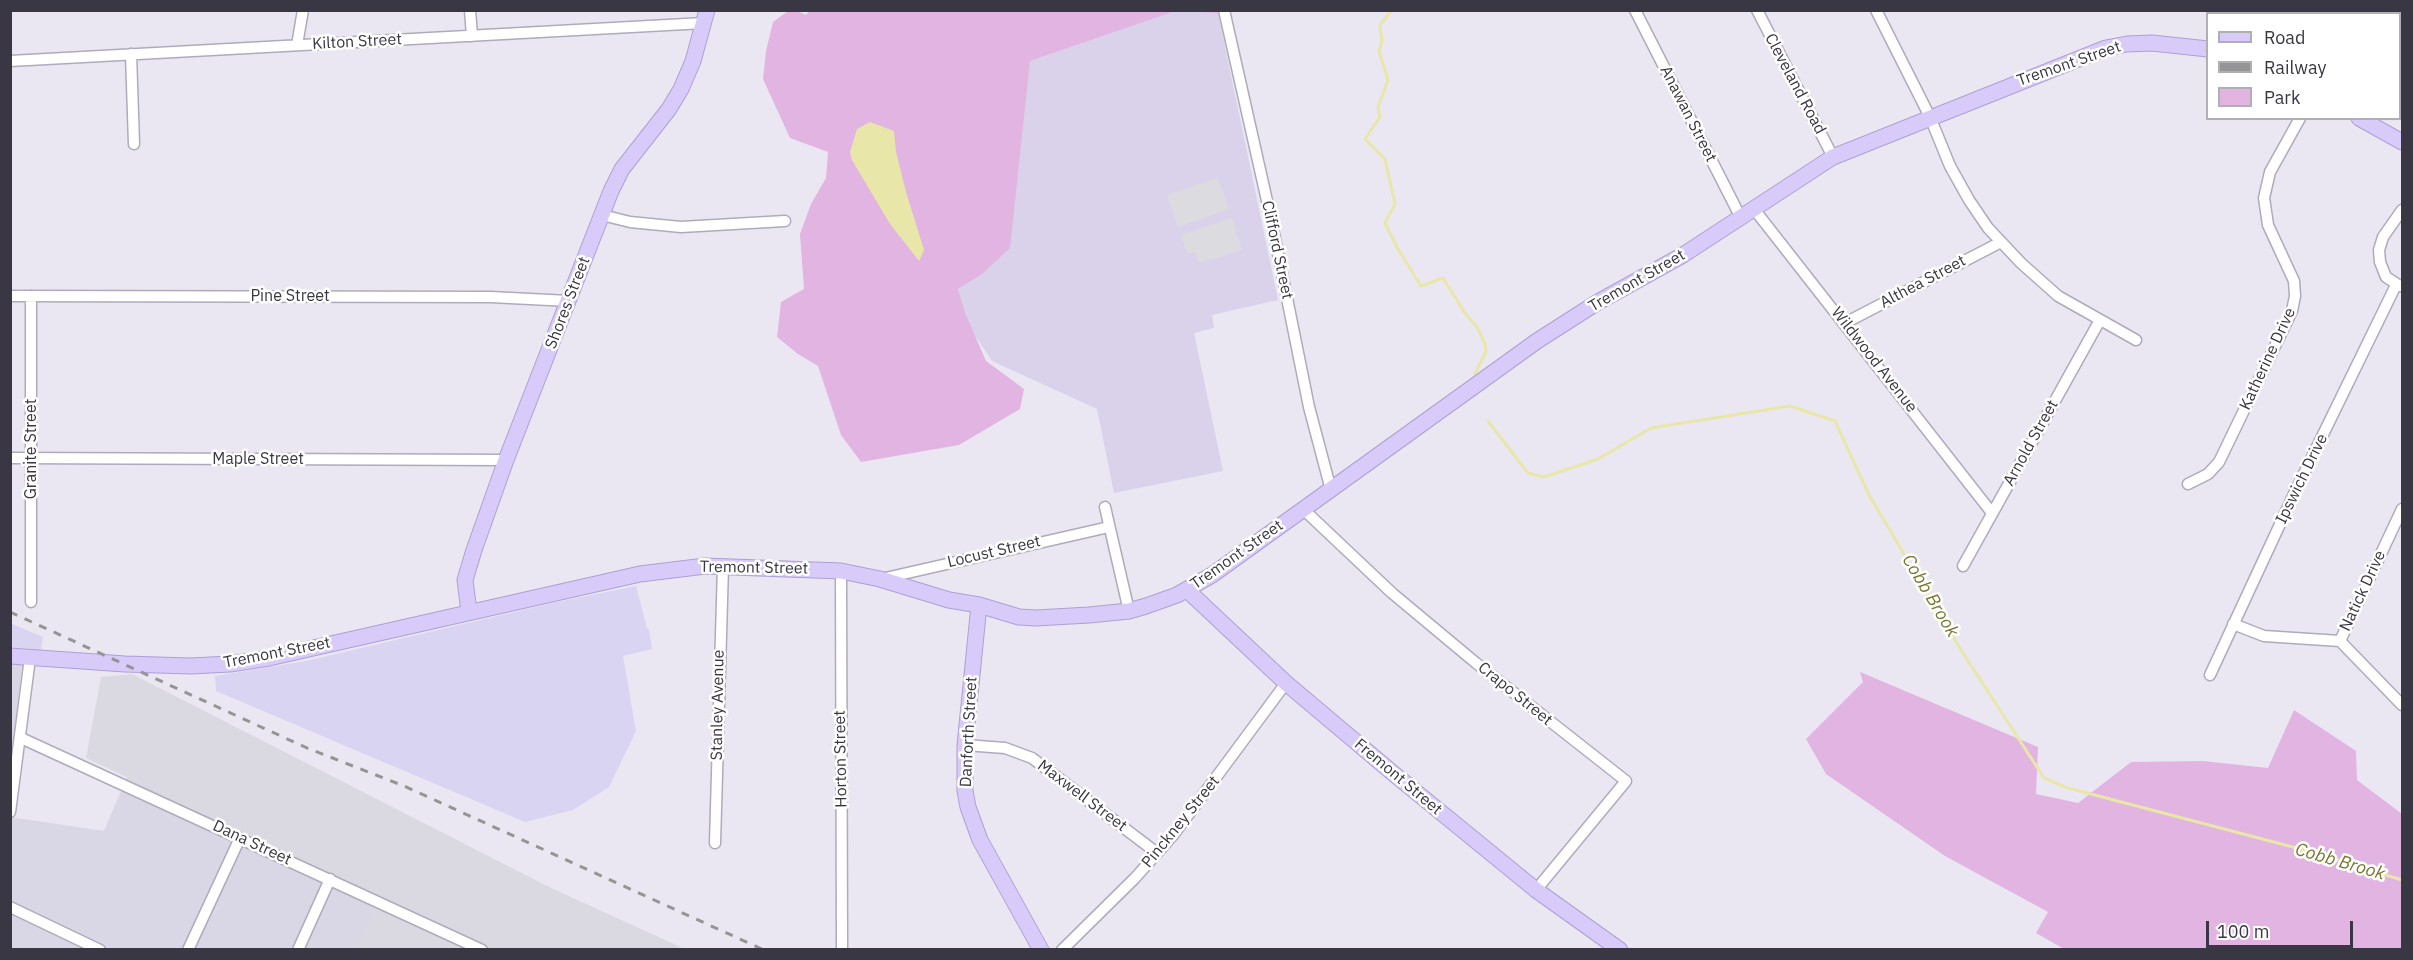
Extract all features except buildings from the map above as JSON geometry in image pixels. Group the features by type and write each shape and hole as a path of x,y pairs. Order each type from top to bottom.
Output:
{"main road":[{"name":"Shores Street","path":"469,612 465,580 507,460 611,191 622,169 669,109 681,89 693,61 705,17"},
{"name":"Tremont Street","path":"10,656 191,666 230,664 269,658 640,574 687,567 723,566 841,571 880,579 949,600 979,605 1018,617 1035,618 1129,611 1166,600 1212,575 1537,341 1598,302 1683,255 1833,157 2116,45 2152,42 2206,49"},
{"path":"2363,120 2403,142"},
{"name":"Fremont Street","path":"1187,590 1286,683 1536,890 1620,950"},
{"name":"Danforth Street","path":"979,605 965,745 965,791 973,824 1041,950"}],"street":[{"path":"297,45 303,10"},
{"path":"470,10 471,36"},
{"name":"Clifford Street","path":"1224,10 1270,214 1309,407 1330,490"},
{"name":"Anawan Street","path":"1635,10 1741,218"},
{"name":"Cleveland Road","path":"1757,10 1833,157"},
{"path":"1876,10 1930,117 1950,166 1978,214 2001,242 2049,289 2136,340"},
{"name":"Kilton Street","path":"10,61 471,36 705,17"},
{"path":"131,54 134,144"},
{"name":"Katherine Drive","path":"2188,484 2208,474 2219,462 2294,304 2294,281 2268,225 2264,198 2270,172 2299,120"},
{"name":"Wildwood Avenue","path":"1754,209 1992,513"},
{"path":"2399,286 2386,277 2380,262 2379,250 2383,237 2403,210"},
{"path":"602,215 630,222 681,227 785,221"},
{"name":"Althea Street","path":"1845,323 2001,242"},
{"name":"Ipswich Drive","path":"2210,675 2399,286"},
{"name":"Pine Street","path":"10,296 491,297 568,301"},
{"name":"Granite Street","path":"31,296 31,602"},
{"name":"Arnold Street","path":"1963,566 2100,320"},
{"name":"Maple Street","path":"10,458 507,460"},
{"path":"1105,507 1129,611"},
{"name":"Crapo Street","path":"1303,509 1399,599 1626,781 1536,890"},
{"name":"Natick Drive","path":"2340,641 2403,509"},
{"name":"Locust Street","path":"880,579 1109,526"},
{"name":"Stanley Avenue","path":"715,843 723,566"},
{"name":"Horton Street","path":"841,571 842,948"},
{"path":"2233,624 2264,636 2340,641 2403,705"},
{"path":"10,812 30,658"},
{"name":"Pinckney Street","path":"1062,950 1157,853 1197,805 1286,683"},
{"name":"Dana Street","path":"21,738 482,950"},
{"name":"Maxwell Street","path":"965,745 1005,748 1032,758 1157,853"},
{"path":"188,950 240,838"},
{"path":"298,950 330,879"},
{"path":"10,907 100,950"}],"shaded area":[{"path":"1173,11 1218,13 1278,300 1212,315 1214,328 1194,333 1223,471 1114,493 1097,409 992,361 970,328 958,289 981,275 1012,162 1030,61"},
{"path":"870,122 894,131 896,152 906,192 924,250 919,261 890,224 852,160 850,152 857,129"},
{"path":"1218,178 1229,209 1178,227 1167,195"},
{"path":"1232,218 1242,250 1199,263 1195,252 1187,254 1181,235"},
{"path":"636,586 649,629 652,649 623,656 636,731 609,787 573,810 525,822 216,691 215,676 306,661 557,602"},
{"path":"10,623 43,637 41,650 11,647"},
{"path":"10,664 22,665 11,759"},
{"path":"132,674 549,887 685,949 355,949 379,896 86,758 101,677"},
{"path":"127,777 380,896 355,949 11,949 10,817 104,831"}],"green space":[{"path":"810,10 1218,10 1218,13 1175,11 1030,61 1010,248 981,275 958,289 966,315 986,361 1024,389 1020,409 959,445 861,462 841,435 818,366 777,337 781,302 804,289 800,234 811,204 826,178 828,152 790,138 763,79 766,51 773,22 788,11 797,11 806,15"},
{"path":"1860,672 2038,747 2036,794 2078,803 2131,762 2203,761 2268,768 2294,710 2356,751 2357,780 2402,814 2402,949 2064,949 2036,933 2048,912 1945,856 1826,774 1806,739 1863,682"}],"waterway":[{"name":"Cobb Brook","path":"1392,10 1380,25 1382,41 1379,51 1388,80 1378,107 1380,117 1365,139 1385,159 1395,204 1385,223 1398,249 1421,286 1443,278 1465,313 1477,327 1485,344 1486,351 1475,374"},
{"name":"Cobb Brook","path":"1488,421 1528,473 1544,477 1598,459 1651,428 1790,406 1835,421 1869,495 1961,650 2044,778 2068,788 2308,851 2402,880"}],"railway":[{"path":"10,612 307,748 404,786 764,950"}]}
